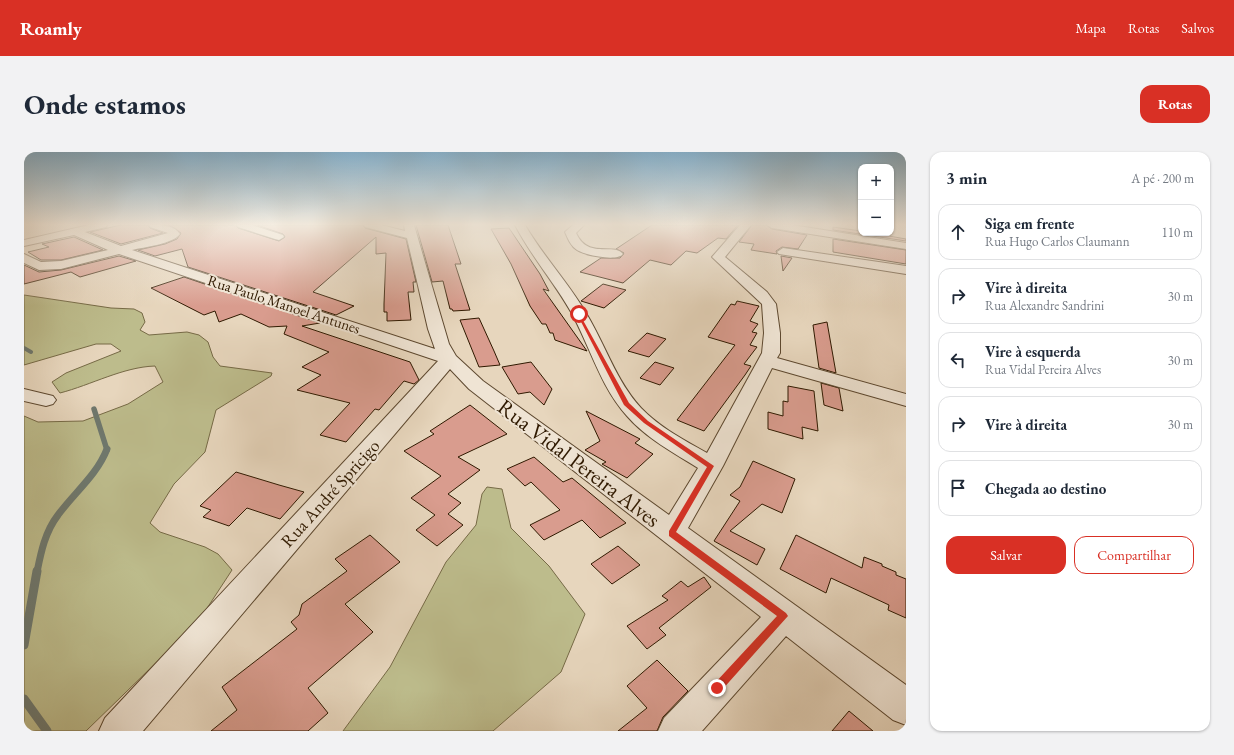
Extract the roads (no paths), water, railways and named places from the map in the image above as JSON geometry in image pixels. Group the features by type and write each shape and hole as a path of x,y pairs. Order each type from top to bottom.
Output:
{"street":[{"path":"24,258 39,266 54,266 111,252"},
{"name":"Rua Paulo Manoel Antunes","path":"125,252 449,358"},
{"path":"416,252 436,329 441,344 449,358"},
{"path":"536,252 558,279 579,314 626,404 646,422 710,466"},
{"path":"604,252 617,254"},
{"path":"672,533 767,361 772,345 769,304 762,295 718,257 722,252"},
{"path":"783,252 906,270"},
{"name":"Rua Vidal Pereira Alves","path":"449,358 476,385 906,707"},
{"name":"Rua André Spricigo","path":"118,731 449,358"},
{"path":"767,361 906,400"},
{"path":"24,395 46,400"},
{"path":"677,731 783,616"}],"waterway":[{"path":"24,348 31,352"},
{"path":"94,409 107,449"},
{"path":"37,572 44,542 50,528 64,507 91,476 107,449"},
{"path":"24,645 37,571"},
{"path":"24,699 47,731"}]}
